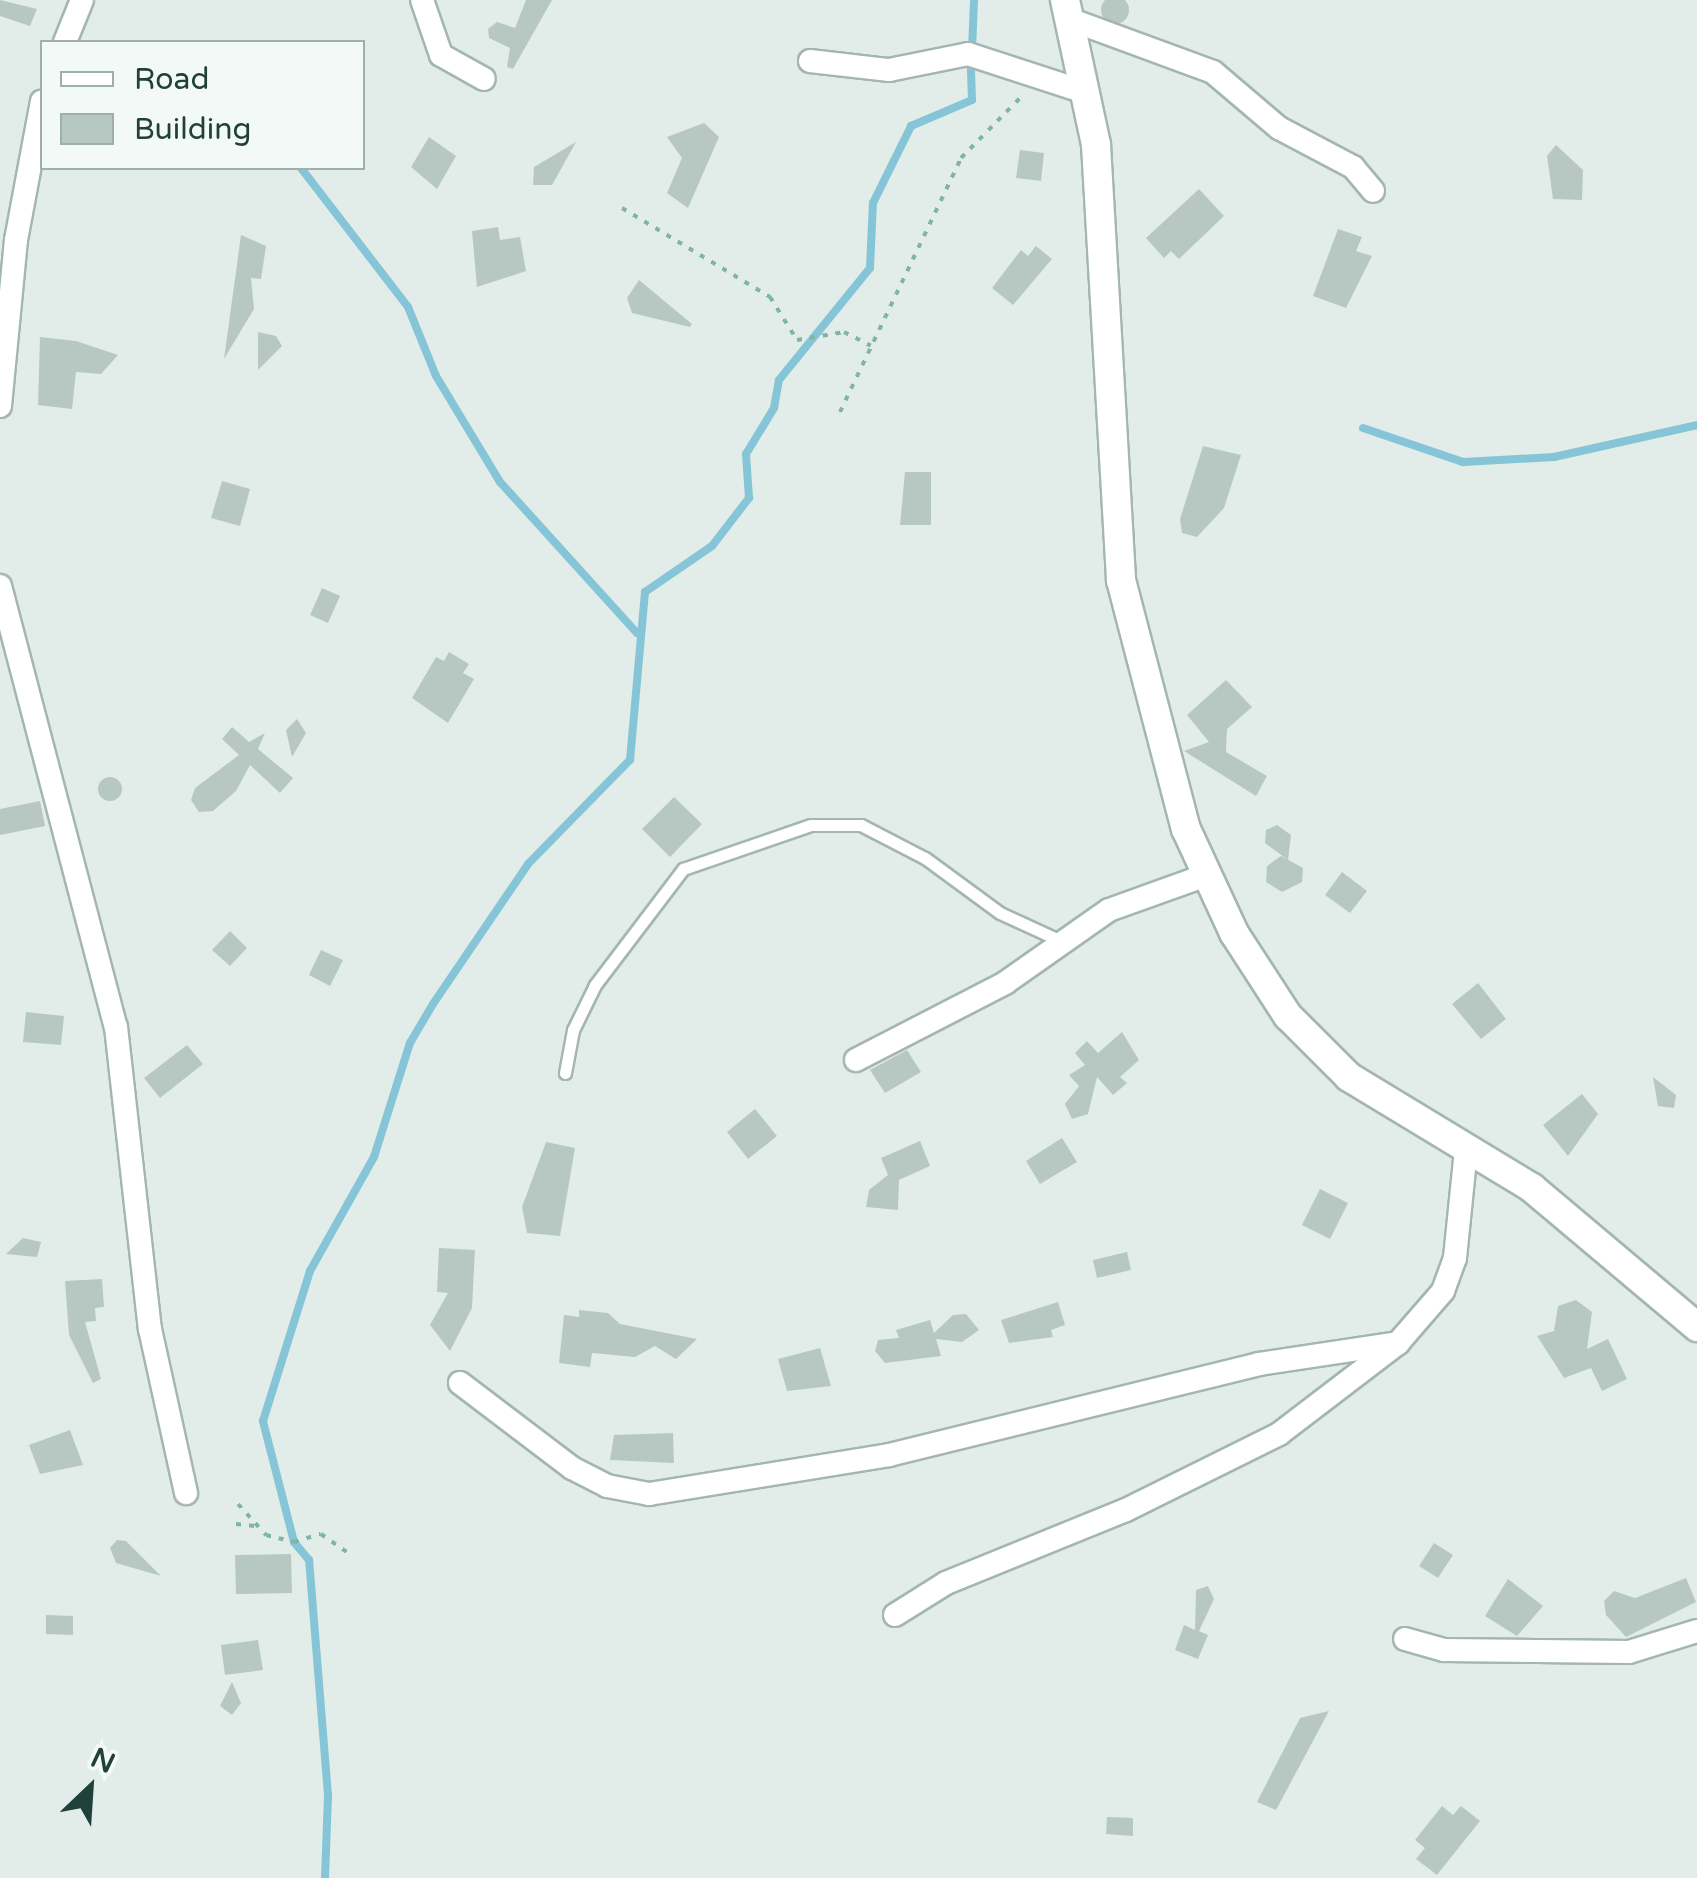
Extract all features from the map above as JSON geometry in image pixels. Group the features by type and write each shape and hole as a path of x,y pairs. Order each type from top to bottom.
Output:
{"street":[{"path":"66,40 82,0"},
{"path":"422,0 442,56 484,79"},
{"path":"1067,9 1088,93 1121,580 1147,700 1207,875 1288,1016 1350,1077 1590,1230 1697,1327"},
{"path":"1067,9 1214,72 1278,128 1354,167 1373,191"},
{"path":"810,61 890,70 968,54 1044,82 1088,93"},
{"path":"0,406 16,240 40,112"},
{"path":"0,586 116,1027 150,1329 186,1493"},
{"path":"856,1060 1004,983 1063,942 1156,887 1207,875"},
{"path":"895,1615 946,1583 1126,1510 1279,1434 1398,1344 1443,1291 1455,1258 1466,1150"},
{"path":"460,1383 572,1468 607,1486 649,1494 889,1455 1259,1364 1398,1344"},
{"path":"1405,1639 1444,1650 1629,1652 1697,1631"}],"lane":[{"path":"565,1073 573,1030 595,985 683,869 812,825 861,825 925,858 1000,913 1063,942"}],"path":[{"path":"840,412 961,158 1003,108 1044,82"},
{"path":"622,208 770,296 797,340 844,332 871,346"},
{"path":"238,1504 255,1526"},
{"path":"236,1524 255,1526 294,1542 321,1534 348,1554"}],"building":[{"path":"1107,-1 1123,-1 1128,15 1120,23 1110,23 1102,15"},
{"path":"0,0 37,9 30,26 0,16"},
{"path":"526,0 552,0 513,69 507,67 510,48 489,38 488,29 497,22 515,28"},
{"path":"704,123 719,137 688,208 667,193 682,158 667,137"},
{"path":"429,137 456,156 437,189 411,167"},
{"path":"576,142 552,185 533,185 534,167"},
{"path":"1556,145 1583,170 1582,200 1553,199 1547,156"},
{"path":"1020,150 1044,153 1041,181 1016,178"},
{"path":"1199,189 1224,216 1179,259 1171,251 1164,258 1146,238"},
{"path":"498,227 500,240 520,237 526,271 477,287 472,231"},
{"path":"1338,229 1362,237 1356,251 1372,256 1346,308 1313,296"},
{"path":"241,235 266,246 261,279 251,278 254,309 224,359"},
{"path":"1036,246 1052,259 1013,305 992,288 1021,250 1028,256"},
{"path":"639,280 692,324 690,327 632,313 627,298"},
{"path":"258,332 276,336 282,346 258,370"},
{"path":"40,337 76,341 118,355 101,374 76,372 72,409 38,405"},
{"path":"1203,446 1241,455 1224,508 1197,537 1182,533 1180,519"},
{"path":"905,472 931,472 931,525 900,525"},
{"path":"222,481 250,489 240,526 211,518"},
{"path":"322,588 340,596 328,623 310,615"},
{"path":"449,652 469,664 463,673 474,679 448,723 412,698 436,657 444,661"},
{"path":"1226,680 1252,707 1227,729 1226,752 1267,776 1256,796 1184,751 1209,742 1187,715"},
{"path":"297,719 306,733 292,757 286,730"},
{"path":"232,727 249,742 265,733 258,749 293,778 280,793 250,765 236,791 213,811 199,812 191,800 195,788 239,755 222,739"},
{"path":"110,777 119,780 119,798 110,801 101,798 98,789 101,780"},
{"path":"674,797 702,824 670,857 642,829"},
{"path":"40,801 45,826 0,835 0,809"},
{"path":"1277,825 1291,835 1288,860 1265,843 1266,830"},
{"path":"1281,856 1303,868 1302,882 1282,892 1266,882 1267,866"},
{"path":"1342,872 1367,891 1350,913 1325,895"},
{"path":"230,931 247,948 230,966 212,950"},
{"path":"321,950 343,960 330,986 309,975"},
{"path":"1478,983 1506,1019 1481,1039 1452,1004"},
{"path":"26,1012 64,1016 61,1045 23,1042"},
{"path":"1122,1032 1139,1060 1120,1077 1127,1083 1113,1095 1097,1077 1088,1114 1072,1119 1065,1104 1079,1086 1069,1075 1085,1065 1075,1053 1087,1041 1098,1053"},
{"path":"187,1045 203,1064 160,1098 144,1078"},
{"path":"907,1050 921,1072 885,1093 870,1070"},
{"path":"1653,1077 1676,1095 1674,1108 1658,1106"},
{"path":"1582,1094 1598,1114 1568,1156 1543,1125"},
{"path":"755,1109 777,1136 748,1159 727,1132"},
{"path":"1062,1138 1077,1162 1040,1184 1026,1161"},
{"path":"920,1141 930,1166 899,1180 898,1210 866,1207 869,1190 888,1175 881,1158"},
{"path":"546,1142 575,1148 560,1236 527,1233 522,1207"},
{"path":"1320,1189 1348,1203 1330,1239 1302,1225"},
{"path":"23,1238 41,1242 37,1257 6,1254"},
{"path":"439,1248 475,1250 472,1308 450,1351 430,1325 448,1293 437,1292"},
{"path":"1127,1252 1131,1270 1097,1278 1093,1260"},
{"path":"102,1279 104,1307 95,1308 96,1321 85,1322 101,1379 93,1383 69,1335 65,1281"},
{"path":"1576,1300 1592,1312 1587,1349 1608,1339 1627,1379 1602,1391 1591,1368 1564,1378 1537,1336 1554,1331 1558,1306"},
{"path":"1058,1302 1065,1325 1051,1330 1053,1337 1009,1343 1001,1320"},
{"path":"579,1310 608,1313 620,1324 697,1339 676,1359 655,1346 635,1357 592,1353 590,1367 559,1363 564,1315 579,1317"},
{"path":"966,1314 979,1330 962,1342 936,1339 941,1356 885,1363 875,1351 878,1340 899,1338 896,1330 930,1320 934,1333 953,1315"},
{"path":"820,1348 831,1386 787,1391 778,1359"},
{"path":"70,1430 83,1465 40,1474 29,1445"},
{"path":"673,1433 674,1463 610,1460 614,1435"},
{"path":"117,1540 126,1541 161,1576 116,1563 110,1548"},
{"path":"1434,1543 1453,1555 1438,1578 1419,1566"},
{"path":"291,1554 292,1593 236,1594 235,1555"},
{"path":"1686,1578 1696,1602 1626,1637 1606,1615 1604,1601 1614,1591 1635,1598"},
{"path":"1508,1579 1543,1606 1517,1636 1485,1616"},
{"path":"1208,1586 1214,1599 1199,1631 1208,1635 1198,1659 1175,1650 1184,1625 1195,1630 1196,1590"},
{"path":"46,1615 73,1616 73,1635 46,1634"},
{"path":"258,1640 263,1670 225,1675 221,1645"},
{"path":"232,1682 241,1703 232,1715 220,1706"},
{"path":"1329,1711 1276,1810 1257,1802 1300,1718"},
{"path":"1442,1806 1453,1815 1461,1806 1480,1821 1437,1875 1416,1859 1425,1848 1415,1840"},
{"path":"1107,1817 1133,1818 1133,1836 1106,1834"}],"waterway":[{"path":"972,50 974,0"},
{"path":"325,1878 328,1795 309,1560 294,1542 263,1421 310,1271 374,1157 410,1043 433,1004 528,864 630,760 645,592 712,546 749,498 746,454 774,408 779,380 870,268 873,203 911,126 972,100 971,62"},
{"path":"303,170 408,307 436,376 500,482 637,633"},
{"path":"1363,428 1463,462 1554,457 1697,425"}]}
